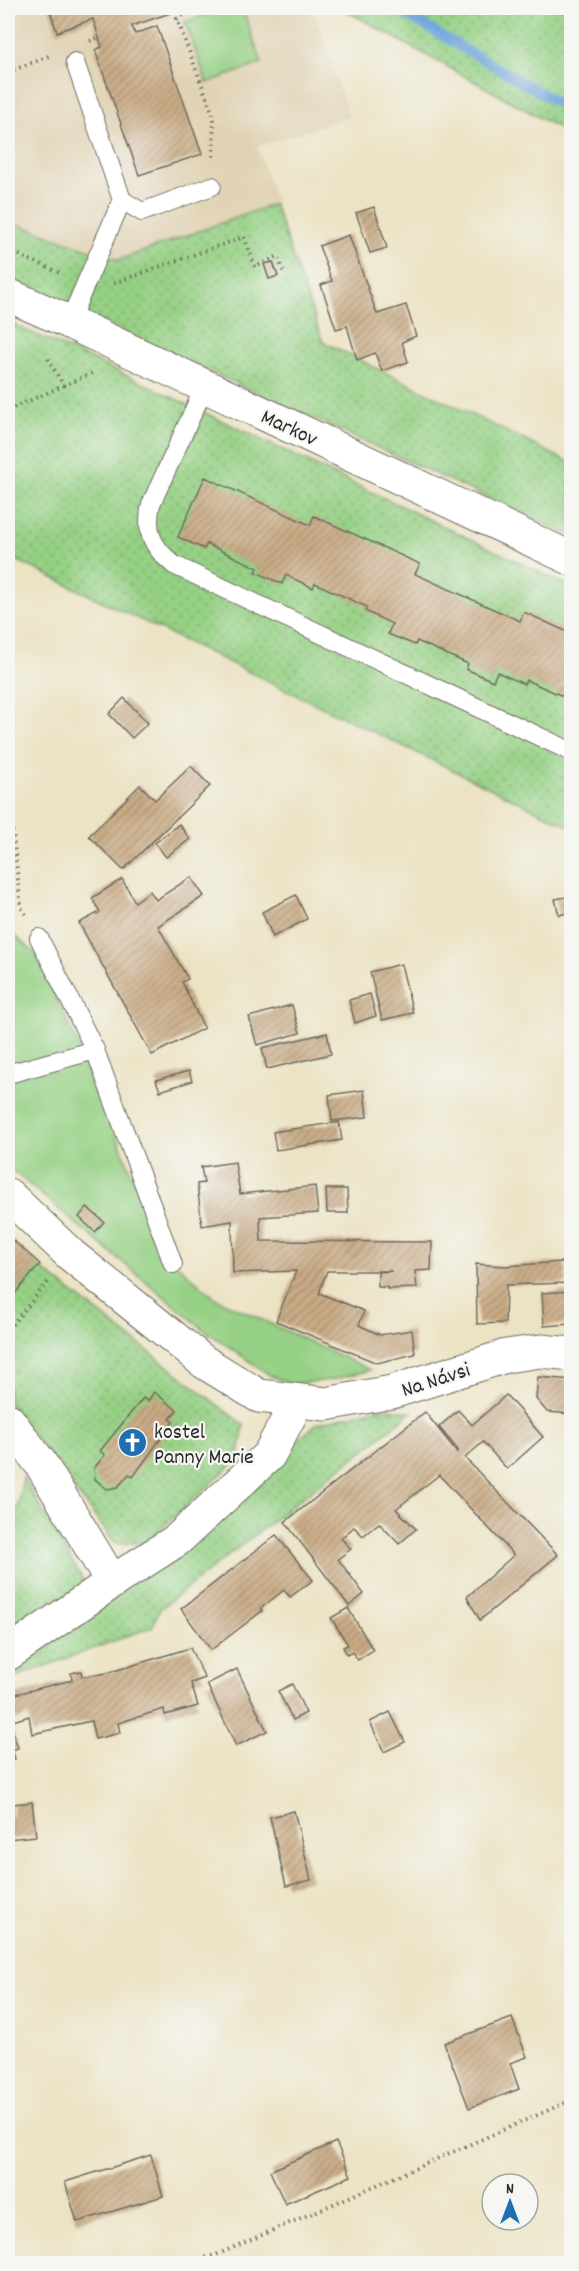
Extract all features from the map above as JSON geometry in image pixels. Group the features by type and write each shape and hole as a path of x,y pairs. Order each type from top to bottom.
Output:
{"street":[{"name":"Markov","path":"8,295 572,559"},
{"name":"Na Návsi","path":"8,1195 71,1255 204,1362 260,1396 326,1404 392,1392 506,1356 541,1351 572,1354"},
{"path":"8,1654 177,1540 269,1455 297,1402"},
{"path":"8,1420 41,1464 112,1582"}],"lane":[{"path":"75,62 122,200 142,212 214,178"},
{"path":"69,322 122,200"},
{"path":"205,387 151,504 148,521 155,546 162,556 174,565 572,752"},
{"path":"39,938 95,1050 173,1264"},
{"path":"8,1074 95,1050"}],"path":[{"path":"186,8 189,13 177,18 214,117 214,178"},
{"path":"8,250 85,284 101,288 244,237 255,267 278,256 285,273"},
{"path":"48,359 64,386"},
{"path":"8,410 95,372"},
{"path":"8,789 21,907 39,938"},
{"path":"8,1329 71,1255"},
{"path":"176,2264 216,2255 572,2100"}],"shaded area":[{"path":"8,8 313,8 349,117 257,147 276,203 118,260 8,221"}],"green space":[{"path":"225,8 242,8 262,63 207,83 185,22"},
{"path":"341,8 571,8 571,135"},
{"path":"274,204 323,342 571,463 571,536 8,279 8,221 119,260"},
{"path":"8,315 16,326 115,370 571,587 571,827 8,556"},
{"path":"9,931 35,953 97,1084 161,1250 215,1298 371,1370 331,1380 292,1384 271,1376 203,1329 8,1167"},
{"path":"8,1243 244,1425 238,1459 145,1543 115,1543 8,1402"},
{"path":"381,1408 412,1412 160,1609 152,1627 8,1680 8,1567 23,1477 98,1606 318,1423"}],"building":[{"path":"49,8 178,8 179,10 132,26 135,34 157,26 202,154 139,175 95,50 102,47 93,19 57,32"},
{"path":"374,207 387,248 370,253 356,213"},
{"path":"349,235 377,314 406,305 416,336 402,342 408,362 382,371 375,353 357,360 347,326 336,329 321,285 332,281 319,246"},
{"path":"273,262 278,276 269,279 264,264"},
{"path":"205,477 310,525 314,516 420,564 415,574 520,621 524,612 572,634 572,700 526,680 524,684 497,672 493,681 466,669 468,664 417,641 415,645 388,634 392,624 365,611 367,607 315,583 313,588 286,575 282,584 256,572 258,568 207,544 204,549 178,537"},
{"path":"124,698 148,723 132,738 109,714"},
{"path":"191,766 210,786 123,870 89,836 140,785 155,800"},
{"path":"179,824 190,839 166,857 155,843"},
{"path":"191,877 204,896 158,926 188,979 182,982 204,1028 152,1055 79,923 100,912 92,898 122,879 135,902 150,891 156,900"},
{"path":"296,895 307,919 273,937 262,912"},
{"path":"572,896 572,912 559,915 555,899"},
{"path":"401,964 413,1013 382,1020 370,972"},
{"path":"370,994 376,1016 355,1023 349,1000"},
{"path":"292,1005 300,1033 257,1045 249,1017"},
{"path":"327,1033 331,1054 267,1069 262,1048"},
{"path":"189,1071 192,1081 160,1091 156,1080"},
{"path":"364,1090 367,1117 332,1121 329,1095"},
{"path":"339,1122 342,1140 276,1150 273,1132"},
{"path":"235,1162 240,1194 315,1186 318,1213 260,1217 261,1241 432,1242 431,1270 415,1271 417,1288 378,1287 378,1272 392,1271 327,1271 319,1293 364,1311 359,1325 380,1335 412,1330 415,1354 377,1363 276,1321 296,1271 233,1273 232,1221 202,1226 197,1184 204,1183 201,1167"},
{"path":"326,1189 347,1189 348,1213 327,1213"},
{"path":"87,1207 104,1222 95,1232 79,1217"},
{"path":"8,1236 40,1264 8,1302"},
{"path":"561,1262 566,1266 567,1283 506,1285 505,1323 477,1324 476,1264 505,1266"},
{"path":"572,1291 572,1324 544,1326 542,1293"},
{"path":"538,1377 572,1380 572,1414 547,1412 536,1399"},
{"name":"kostel Panny Marie","path":"154,1392 177,1410 170,1419 173,1422 133,1477 129,1474 118,1487 107,1489 95,1479 94,1468 105,1455 100,1451 143,1398 148,1401"},
{"path":"506,1395 543,1437 507,1469 483,1442 465,1458 558,1555 480,1620 467,1597 514,1555 439,1475 396,1509 416,1529 399,1544 379,1523 363,1536 354,1527 341,1538 351,1549 338,1559 364,1594 349,1606 285,1522 425,1412 457,1452 458,1450 439,1427 458,1410 472,1425"},
{"path":"276,1535 313,1580 290,1597 284,1590 261,1608 262,1611 211,1650 181,1609"},
{"path":"348,1608 373,1650 358,1660 352,1652 347,1655 343,1647 348,1645 331,1618"},
{"path":"190,1648 205,1678 191,1683 198,1706 165,1715 164,1709 118,1723 120,1733 95,1739 91,1721 32,1734 29,1716 10,1722 18,1748 12,1750 15,1759 8,1761 8,1696 72,1680 71,1673 81,1671 82,1677 107,1673"},
{"path":"237,1669 267,1731 236,1746 207,1684"},
{"path":"292,1684 306,1713 293,1720 278,1691"},
{"path":"390,1712 405,1742 384,1752 370,1722"},
{"path":"32,1802 36,1836 8,1839 8,1817 13,1816 13,1804"},
{"path":"294,1811 311,1880 286,1886 270,1817"},
{"path":"512,2018 527,2057 510,2063 519,2089 469,2108 444,2043"},
{"path":"336,2142 351,2176 285,2204 270,2171"},
{"path":"151,2155 163,2196 77,2222 65,2182"}],"waterway":[{"path":"394,8 572,111"}],"place":[{"name":"kostel Panny Marie","path":"133,1443"}]}
